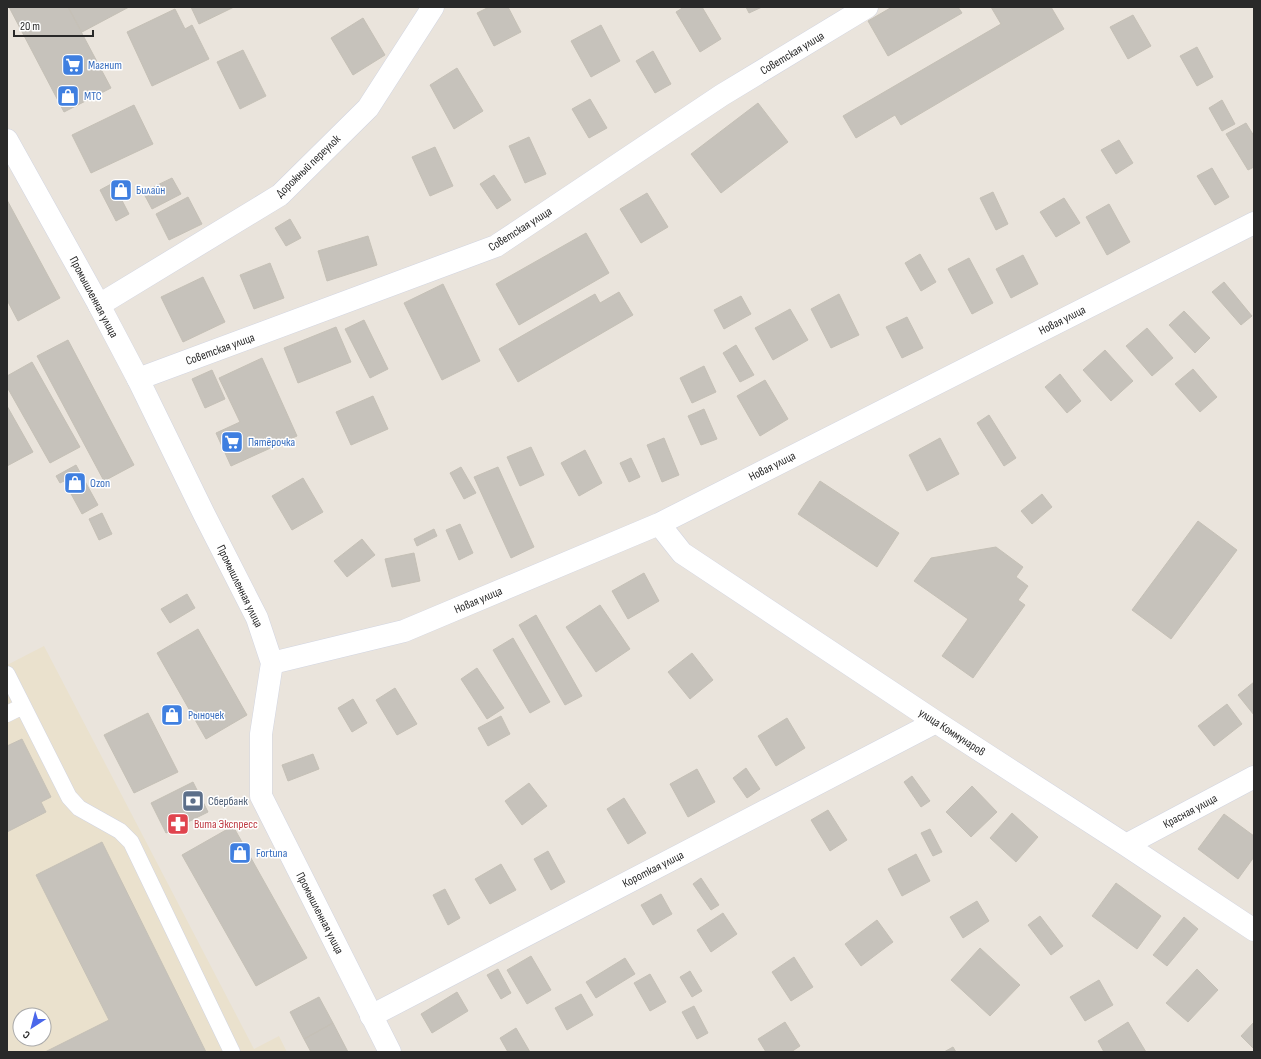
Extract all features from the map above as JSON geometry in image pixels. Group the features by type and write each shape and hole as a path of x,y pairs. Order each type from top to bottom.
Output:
{"street":[{"name":"Дорожный переулок","path":"99,305 280,195 368,108 432,7"},
{"name":"Советская улица","path":"138,379 496,246 722,95 867,7"},
{"name":"Промышленная улица","path":"7,140 99,305 138,379 204,514 258,618 272,663 261,734 261,796 390,1052"},
{"name":"Новая улица","path":"272,663 404,631 659,524 1254,223"},
{"name":"улица Коммунаров","path":"659,524 682,553 936,722 1254,930"},
{"name":"Короткая улица","path":"371,1016 936,722"},
{"name":"Красная улица","path":"1126,845 1254,777"}],"lane":[{"path":"7,674 69,797 79,808 120,831 131,842 232,1052"},
{"path":"7,714 22,706"}],"shaded area":[{"path":"44,646 254,1049 279,1036 287,1052 7,1052 7,665"}],"building":[{"path":"9,7 68,7 111,88 64,112"},
{"path":"68,7 129,7 82,32"},
{"path":"191,7 234,7 199,24"},
{"path":"489,7 508,7 521,32 494,46 477,13"},
{"path":"684,7 702,7 721,39 700,52 676,12"},
{"path":"746,7 762,7 749,13"},
{"path":"892,7 958,7 962,13 888,56 868,21"},
{"path":"991,7 1051,7 1064,29 901,125 895,115 856,138 843,116 1001,24"},
{"path":"175,9 185,29 192,25 209,59 152,86 127,32"},
{"path":"1133,15 1151,46 1128,59 1110,27"},
{"path":"363,18 385,55 353,75 331,38"},
{"path":"601,25 620,61 591,77 571,41"},
{"path":"1197,47 1213,77 1197,86 1180,56"},
{"path":"243,50 266,96 240,109 217,62"},
{"path":"653,51 671,84 655,93 636,61"},
{"path":"457,68 483,111 454,129 430,85"},
{"path":"590,99 607,128 589,138 572,109"},
{"path":"1222,100 1235,124 1222,131 1209,108"},
{"path":"758,103 788,142 721,193 691,154"},
{"path":"134,105 153,144 91,173 72,135"},
{"path":"1246,123 1254,136 1254,167 1248,170 1226,134"},
{"path":"529,137 546,174 525,183 509,146"},
{"path":"1119,140 1133,163 1116,174 1101,150"},
{"path":"435,147 453,186 430,196 412,157"},
{"path":"1212,168 1229,197 1215,205 1197,176"},
{"path":"494,175 511,200 497,209 480,184"},
{"path":"172,178 181,194 152,209 143,192"},
{"path":"113,183 129,214 116,221 100,190"},
{"path":"993,192 1008,224 996,230 980,198"},
{"path":"647,193 668,227 641,243 620,209"},
{"path":"188,197 202,224 169,240 156,214"},
{"path":"1064,198 1080,223 1056,237 1040,212"},
{"path":"7,200 60,298 18,321 7,300"},
{"path":"1109,204 1130,242 1107,255 1086,217"},
{"path":"290,219 301,238 286,246 275,228"},
{"path":"586,233 609,273 519,325 496,284"},
{"path":"368,236 377,265 327,281 318,251"},
{"path":"920,254 936,282 921,291 905,263"},
{"path":"1023,255 1038,284 1011,298 996,269"},
{"path":"969,258 993,303 972,314 948,269"},
{"path":"270,263 284,298 254,309 240,275"},
{"path":"203,277 225,322 183,342 161,297"},
{"path":"1224,282 1252,316 1241,325 1212,292"},
{"path":"443,284 480,361 442,380 404,303"},
{"path":"619,292 633,315 518,382 499,349 595,294 600,303"},
{"path":"839,294 859,335 831,348 811,309"},
{"path":"741,296 751,314 724,329 714,310"},
{"path":"790,309 808,340 773,360 755,328"},
{"path":"1184,311 1210,338 1195,353 1169,325"},
{"path":"907,317 923,348 902,358 886,327"},
{"path":"364,320 388,369 370,378 345,329"},
{"path":"336,327 351,362 298,383 284,348"},
{"path":"1147,328 1173,358 1152,376 1126,346"},
{"path":"68,340 134,465 104,481 37,356"},
{"path":"736,345 754,375 740,382 723,353"},
{"path":"1105,350 1133,381 1111,401 1083,370"},
{"path":"262,358 297,436 231,466 216,433 240,422 219,378"},
{"path":"32,362 80,447 50,463 7,387 7,376"},
{"path":"704,366 716,392 692,403 680,378"},
{"path":"1193,369 1217,397 1200,412 1175,384"},
{"path":"212,370 225,399 205,408 192,379"},
{"path":"1060,374 1081,401 1067,413 1045,387"},
{"path":"765,380 788,419 760,436 737,396"},
{"path":"373,396 388,429 351,445 336,412"},
{"path":"7,406 33,452 7,466"},
{"path":"704,409 717,439 701,445 688,416"},
{"path":"989,415 1016,458 1004,466 977,423"},
{"path":"664,438 679,475 662,482 647,445"},
{"path":"940,438 959,474 927,491 909,455"},
{"path":"531,447 544,475 520,486 507,457"},
{"path":"585,450 602,483 579,496 561,463"},
{"path":"631,458 640,477 629,482 620,463"},
{"path":"76,465 98,505 82,514 64,481 60,483 56,476"},
{"path":"461,467 476,493 464,499 450,473"},
{"path":"498,467 534,547 511,558 474,477"},
{"path":"303,478 323,512 292,530 272,496"},
{"path":"820,481 899,533 877,567 798,514"},
{"path":"1042,494 1052,507 1032,524 1021,511"},
{"path":"102,513 112,534 99,540 89,519"},
{"path":"1198,521 1237,550 1171,639 1132,610"},
{"path":"460,524 473,553 459,560 446,530"},
{"path":"434,529 437,536 417,546 414,539"},
{"path":"362,539 375,555 347,577 334,561"},
{"path":"996,547 1023,567 1016,577 1028,586 1018,600 1025,605 973,678 942,656 968,619 914,581 931,558"},
{"path":"414,553 420,581 392,587 385,559"},
{"path":"644,573 659,601 628,619 612,591"},
{"path":"187,594 195,608 170,623 161,609"},
{"path":"600,605 630,649 596,672 566,627"},
{"path":"536,615 582,696 565,705 519,625"},
{"path":"198,629 247,715 206,739 157,653"},
{"path":"513,638 550,702 530,713 493,650"},
{"path":"692,653 713,680 690,699 668,672"},
{"path":"477,668 504,708 487,719 461,679"},
{"path":"1254,682 1254,715 1238,695"},
{"path":"395,688 417,724 397,735 376,700"},
{"path":"353,699 367,723 352,732 338,708"},
{"path":"1227,704 1242,724 1214,746 1198,726"},
{"path":"148,713 178,772 134,793 104,735"},
{"path":"501,716 510,734 488,746 478,728"},
{"path":"787,718 805,748 776,766 758,736"},
{"path":"22,739 51,797 41,802 46,812 7,832 7,746"},
{"path":"313,754 319,769 288,781 282,765"},
{"path":"746,768 760,789 747,798 733,778"},
{"path":"697,769 715,802 688,817 670,784"},
{"path":"912,776 930,801 921,807 904,782"},
{"path":"193,782 208,812 166,833 151,803"},
{"path":"529,783 547,806 522,825 505,801"},
{"path":"972,786 997,812 971,837 946,812"},
{"path":"624,798 646,833 628,844 607,809"},
{"path":"828,810 847,840 830,851 811,820"},
{"path":"1012,813 1038,837 1016,862 990,838"},
{"path":"1224,814 1254,836 1254,857 1238,879 1198,849"},
{"path":"233,826 307,958 256,986 182,855"},
{"path":"930,829 942,852 933,856 921,833"},
{"path":"102,842 206,1052 45,1052 109,1020 36,875"},
{"path":"548,851 565,882 551,890 534,859"},
{"path":"916,854 930,881 902,896 888,869"},
{"path":"501,864 516,890 490,904 475,879"},
{"path":"701,878 719,905 711,910 693,884"},
{"path":"1116,883 1161,916 1137,949 1092,916"},
{"path":"445,889 460,918 448,925 433,895"},
{"path":"661,894 672,914 653,925 641,905"},
{"path":"977,901 989,921 963,938 950,917"},
{"path":"723,913 737,934 711,952 697,930"},
{"path":"1040,916 1063,946 1051,955 1028,925"},
{"path":"1184,917 1198,929 1167,966 1153,955"},
{"path":"877,920 893,942 861,966 845,944"},
{"path":"980,948 1020,985 990,1016 951,980"},
{"path":"531,956 551,990 527,1004 507,970"},
{"path":"794,957 813,987 791,1001 772,972"},
{"path":"625,958 635,974 596,998 586,982"},
{"path":"498,969 511,993 501,999 487,975"},
{"path":"1197,969 1218,990 1188,1022 1166,1003"},
{"path":"690,971 702,991 692,997 680,977"},
{"path":"650,974 666,1002 650,1011 634,983"},
{"path":"1099,980 1113,1005 1085,1021 1070,997"},
{"path":"457,992 468,1011 432,1033 421,1014"},
{"path":"581,994 593,1015 567,1030 555,1008"},
{"path":"319,997 333,1023 304,1039 290,1012"},
{"path":"694,1006 708,1033 697,1039 682,1012"},
{"path":"785,1022 800,1046 791,1052 766,1052 758,1039"},
{"path":"1128,1022 1146,1052 1104,1052 1098,1041"},
{"path":"1254,1022 1254,1049 1241,1036"},
{"path":"333,1023 348,1052 311,1052 304,1039"},
{"path":"516,1028 530,1052 508,1052 500,1038"},
{"path":"953,1047 956,1052 944,1052"}],"place":[{"name":"Магнит","path":"73,65"},
{"name":"МТС","path":"68,96"},
{"name":"Билайн","path":"121,190"},
{"name":"Пятёрочка","path":"232,442"},
{"name":"Ozon","path":"75,483"},
{"name":"Рыночек","path":"172,715"},
{"name":"Сбербанк","path":"193,801"},
{"name":"Вита Экспресс","path":"178,824"},
{"name":"Fortuna","path":"240,853"}]}
